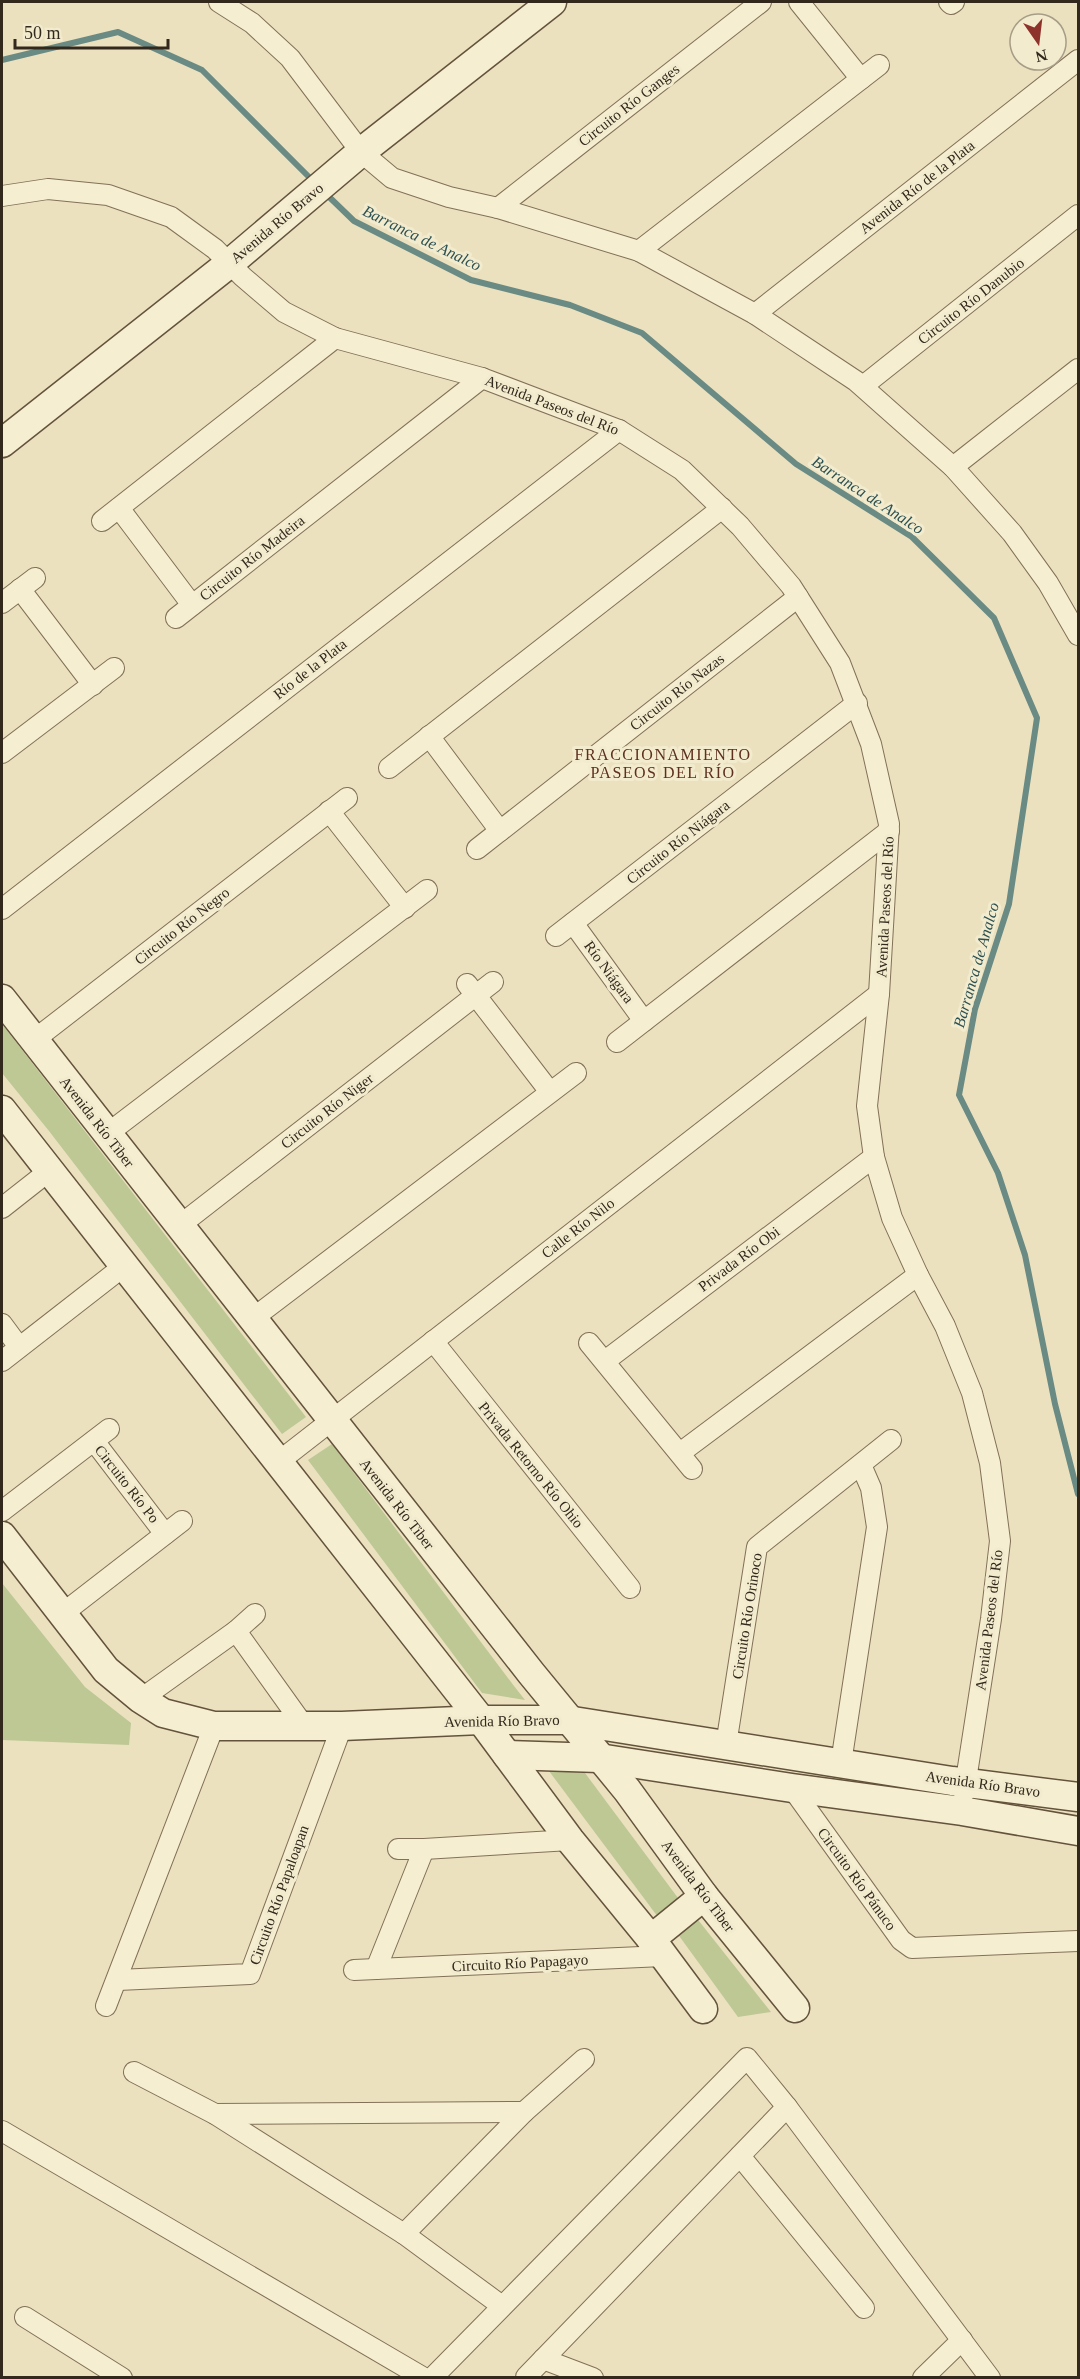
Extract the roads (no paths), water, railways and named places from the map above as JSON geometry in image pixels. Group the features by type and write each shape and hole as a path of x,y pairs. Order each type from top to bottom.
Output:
{"street":[{"path":"219,2 252,23 290,58 352,159 392,178 449,197 498,208 639,251 755,314 863,386 953,467 1012,533 1048,583 1078,635"},
{"name":"Avenida Río Bravo","path":"2,443 238,256 352,159 549,2"},
{"name":"Circuito Río Ganges","path":"498,208 761,2"},
{"path":"799,2 861,79"},
{"path":"949,2 951,4 954,2"},
{"name":"Avenida Río de la Plata","path":"755,314 1078,60"},
{"path":"639,251 879,65"},
{"name":"Avenida Paseos del Río","path":"2,196 48,189 108,195 171,217 214,249 238,256 284,312 335,338 482,378 619,430 682,470 740,526 798,597 840,663 871,744 889,831 879,994 867,1106 874,1156 892,1218 945,1326 972,1393 990,1463 1000,1541 992,1619 962,1811"},
{"name":"Circuito Río Danubio","path":"863,386 1078,215"},
{"path":"102,521 335,338"},
{"path":"953,467 1078,369"},
{"name":"Circuito Río Madeira","path":"119,508 184,612 482,378"},
{"name":"Río de la Plata","path":"2,909 619,430"},
{"path":"388,768 722,508"},
{"path":"2,603 27,583 93,685"},
{"name":"Circuito Río Nazas","path":"477,849 798,597"},
{"path":"2,753 114,668"},
{"name":"Circuito Río Niágara","path":"556,936 857,703"},
{"path":"429,736 500,831"},
{"name":"Circuito Río Negro","path":"34,1040 347,798"},
{"path":"329,811 405,908"},
{"path":"617,1042 889,831"},
{"path":"107,1134 427,890"},
{"name":"Río Niágara","path":"573,923 644,1021"},
{"name":"Circuito Río Niger","path":"179,1226 471,990 493,982"},
{"path":"471,990 550,1092"},
{"name":"Calle Río Nilo","path":"277,1462 879,994"},
{"name":"Avenida Río Tiber","path":"2,999 567,1720 627,1790 704,1896 795,2008"},
{"path":"252,1319 576,1072"},
{"path":"2,1110 481,1720 570,1840 703,2009"},
{"name":"Privada Río Obi","path":"605,1361 874,1156"},
{"path":"2,1208 50,1171"},
{"path":"2,1361 124,1266"},
{"path":"680,1453 918,1275"},
{"path":"2,1324 20,1347"},
{"name":"Privada Retorno Río Ohio","path":"432,1341 630,1588"},
{"path":"589,1343 692,1469"},
{"path":"94,1441 109,1429"},
{"name":"Circuito Río Orinoco","path":"726,1745 757,1547 891,1440"},
{"name":"Circuito Río Po","path":"2,1511 94,1441 165,1534"},
{"path":"841,1763 877,1527 871,1488 861,1465"},
{"name":"Circuito Río Po","path":"62,1614 182,1521"},
{"name":"Avenida Río Bravo","path":"2,1536 106,1670 141,1699 163,1713 214,1726 342,1726 481,1720 567,1720 966,1783 1078,1797"},
{"path":"141,1699 236,1631 255,1614"},
{"path":"236,1631 304,1726"},
{"path":"106,2006 118,1980 214,1726"},
{"name":"Circuito Río Papaloapan","path":"118,1980 250,1974 342,1726"},
{"name":"Avenida Río Bravo","path":"507,1755 599,1758 792,1788 962,1811 1078,1831"},
{"name":"Circuito Río Pánuco","path":"792,1788 901,1940 912,1948 1078,1941"},
{"path":"398,1849 570,1840"},
{"path":"376,1969 424,1849"},
{"path":"657,1948 704,1896"},
{"name":"Circuito Río Papagayo","path":"354,1970 657,1948"},
{"path":"432,2378 747,2058 787,2107 990,2378"},
{"path":"404,2235 524,2112 584,2059"},
{"path":"134,2072 215,2114 404,2235 502,2306"},
{"path":"526,2377 787,2107"},
{"path":"215,2114 524,2112"},
{"path":"2,2131 424,2378"},
{"path":"740,2156 864,2308"},
{"path":"25,2317 120,2377"},
{"path":"923,2378 962,2340"},
{"path":"543,2359 593,2378"}],"waterway":[{"name":"Barranca de Analco","path":"2,60 118,32 202,70 315,183"},
{"name":"Barranca de Analco","path":"324,192 354,221 471,280 570,305 642,333 796,464 912,537 994,618 1037,718 1009,904 975,1009 959,1095 998,1173 1025,1255 1055,1404 1078,1494"}],"district":[{"name":"FRACCIONAMIENTO PASEOS DEL RÍO","path":"663,763"}]}
